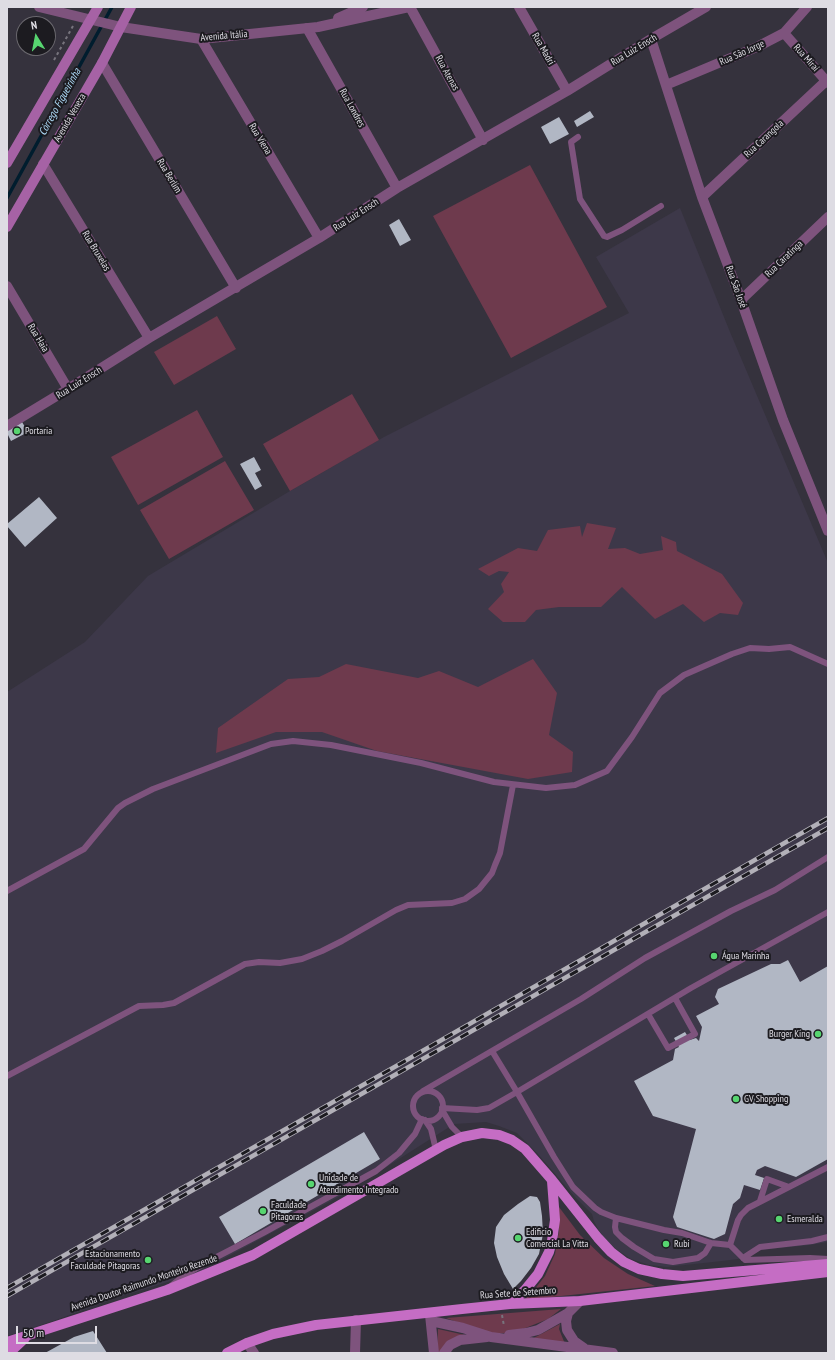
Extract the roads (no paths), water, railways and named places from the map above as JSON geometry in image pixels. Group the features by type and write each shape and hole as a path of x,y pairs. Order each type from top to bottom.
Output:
{"main road":[{"path":"7,162 93,21 98,7"},
{"name":"Avenida Veneza","path":"7,227 102,63 119,27 132,7"},
{"name":"Avenida Doutor Raimundo Monteiro Rezende","path":"7,1342 167,1290 254,1256 436,1150 471,1134 499,1135 512,1140 525,1148 552,1180"},
{"path":"552,1180 611,1252 624,1262 639,1269 662,1274 684,1276 828,1264"},
{"path":"510,1304 525,1290 538,1274 549,1252 552,1241 554,1220 552,1180"},
{"name":"Rua Sete de Setembro","path":"227,1353 247,1343 273,1334 316,1325 356,1320 430,1317 510,1304 580,1301 828,1272"},
{"path":"8,1353 28,1336"}],"street":[{"name":"Avenida Itália","path":"39,7 119,27 201,39 318,27 410,7"},
{"path":"318,27 363,7"},
{"name":"Rua Atenas","path":"410,7 483,140"},
{"name":"Rua Madri","path":"519,7 567,91"},
{"name":"Rua Luiz Ensch","path":"7,426 149,338 319,238 397,188 567,91 706,7"},
{"name":"Rua São Jorge","path":"666,85 758,47 784,33 807,7"},
{"name":"Rua Londres","path":"307,28 397,188"},
{"name":"Rua Miraí","path":"784,33 827,82"},
{"name":"Rua Viena","path":"201,39 319,238"},
{"name":"Rua São José","path":"651,39 702,198 741,300 783,420 828,530"},
{"name":"Rua Berlim","path":"102,63 236,288"},
{"name":"Rua Carangola","path":"702,198 827,82"},
{"name":"Rua Bruxelas","path":"44,164 149,338"},
{"name":"Rua Caratinga","path":"741,300 828,217"},
{"name":"Rua Haia","path":"7,286 68,389"},
{"path":"444,1353 450,1345 460,1340 505,1336 538,1330 568,1313 580,1301"},
{"path":"568,1313 566,1325 570,1337 585,1349"},
{"path":"434,1353 430,1317 491,1337 613,1353"},
{"path":"355,1353 356,1320"},
{"path":"247,1343 254,1353"}],"lane":[{"path":"578,137 571,142 580,199 604,236 607,237 618,232 661,206"},
{"path":"7,891 84,849 118,808 125,803 153,789 271,744 293,741 331,745 420,763 494,782 546,788 575,785 607,771 632,737 660,693 684,675 732,654 750,648 769,649 790,647 828,664"},
{"path":"7,1076 139,1006 163,1006 174,1003 245,964 259,962 280,963 302,959 342,942 396,910 408,905 452,903 465,899 479,889 492,873 496,865 500,853 513,784"},
{"path":"436,1150 431,1129 423,1120 416,1116 412,1106 415,1097 423,1091 581,999 645,958 731,911 775,890 828,857"},
{"path":"442,1109 477,1110 489,1108 675,998 828,912"},
{"path":"648,1014 668,1048 695,1034 675,998"},
{"path":"492,1051 573,1187 601,1212 616,1218 682,1233 711,1243 730,1245 745,1260 810,1258 828,1259"},
{"path":"423,1091 437,1094 442,1103 442,1109 452,1127 462,1137"},
{"path":"423,1120 434,1119 438,1116 442,1109"},
{"path":"167,1290 182,1277 207,1262 376,1171 399,1153 416,1134 423,1120"},
{"path":"730,1245 741,1214 748,1208 828,1167"},
{"path":"760,1201 767,1179 789,1187"},
{"path":"616,1218 614,1227 616,1232 634,1247 654,1258 674,1262 698,1258 705,1253 711,1243"},
{"path":"743,1258 760,1247 812,1241 828,1236"}],"waterway":[{"name":"Córrego Figueirinha","path":"7,198 112,7"}],"railway":[{"path":"7,1288 828,818"},
{"path":"7,1296 828,828"}],"place":[{"name":"Portaria","path":"17,431"},
{"name":"Água Marinha","path":"714,956"},
{"name":"Burger King","path":"818,1034"},
{"name":"GV Shopping","path":"736,1099"},
{"name":"Unidade de Atendimento Integrado","path":"311,1184"},
{"name":"Faculdade Pitagoras","path":"263,1211"},
{"name":"Esmeralda","path":"779,1219"},
{"name":"Edificio Comercial La Vitta","path":"518,1238"},
{"name":"Rubi","path":"666,1244"},
{"name":"Estacionamento Faculdade Pitagoras","path":"148,1260"}]}
